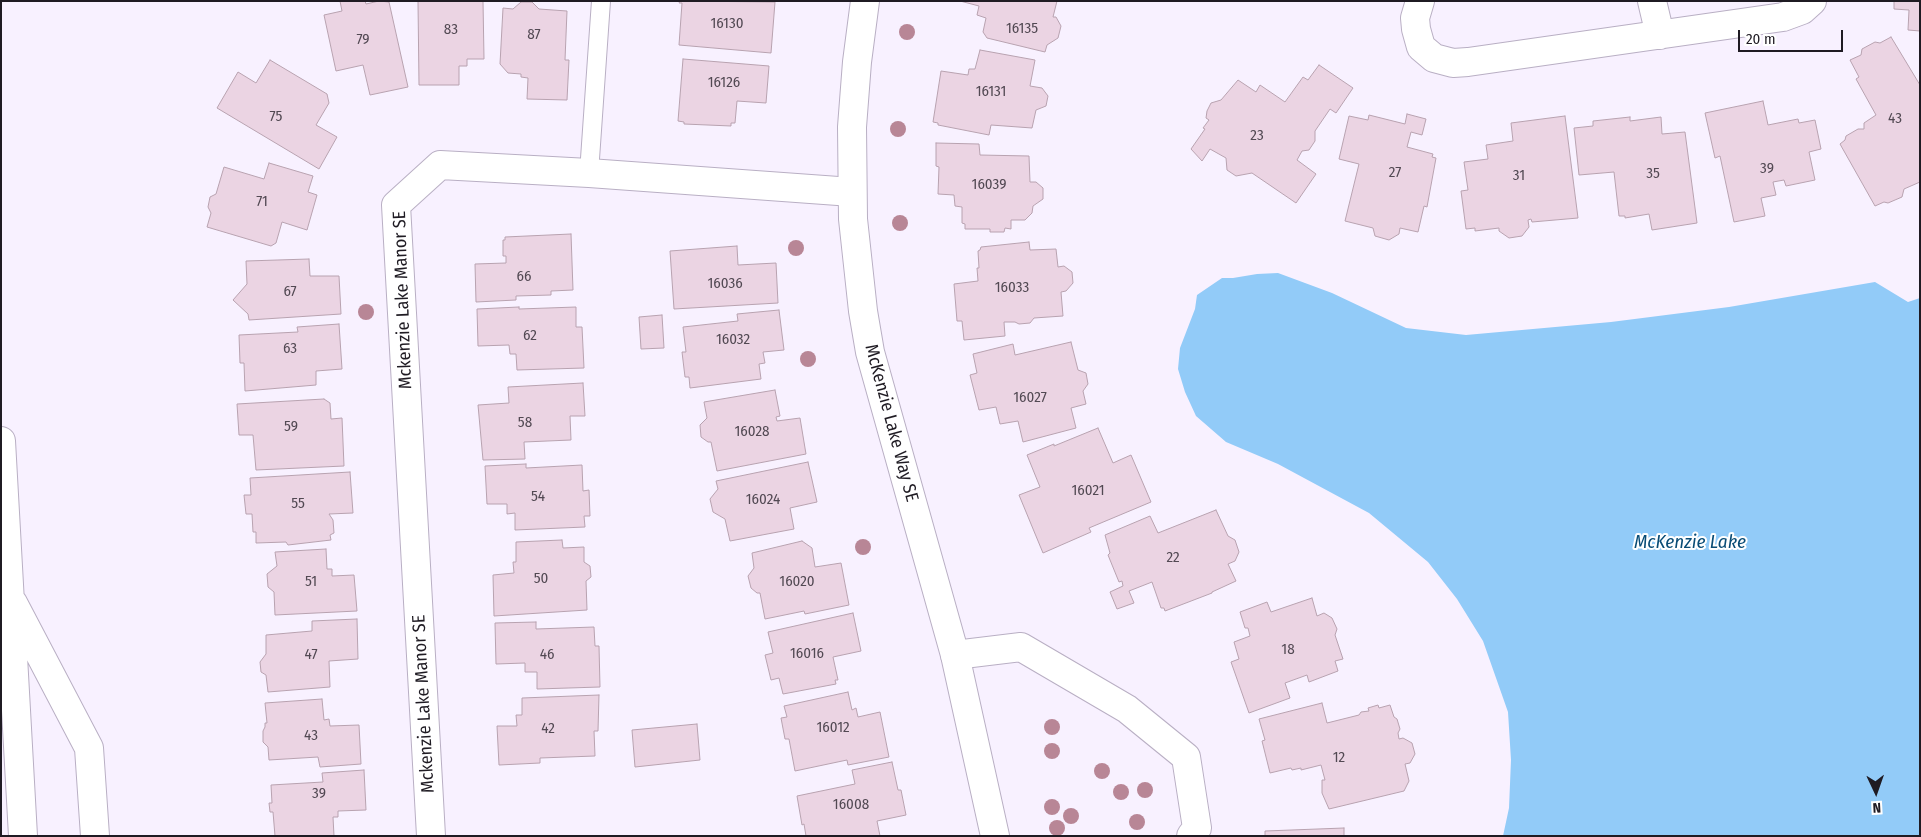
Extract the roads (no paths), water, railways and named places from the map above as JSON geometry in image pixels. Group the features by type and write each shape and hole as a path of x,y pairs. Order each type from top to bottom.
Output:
{"main road":[{"name":"McKenzie Lake Way SE","path":"865,1 854,94 852,192 858,272 870,352 956,655 995,836"},
{"path":"1420,1 1415,18 1421,47 1434,58 1453,62 1468,62 1783,17 1802,10 1812,1"},
{"path":"1652,1 1660,35"},
{"name":"Mckenzie Lake Manor SE","path":"431,836 396,205 440,165 589,173 852,192"},
{"path":"1,441 23,836"},
{"path":"10,596 89,748 95,836"},
{"path":"956,655 1021,647 1127,709 1186,757 1197,828 1191,836"}],"lane":[{"path":"589,173 601,1"}],"water":[{"name":"McKenzie Lake","path":"1278,273 1332,293 1406,328 1466,335 1611,322 1729,307 1875,282 1908,302 1920,298 1920,836 1503,836 1509,808 1511,760 1508,712 1483,641 1457,599 1428,562 1369,513 1278,464 1226,442 1196,416 1185,392 1178,369 1180,348 1195,309 1197,295 1222,278"}]}
